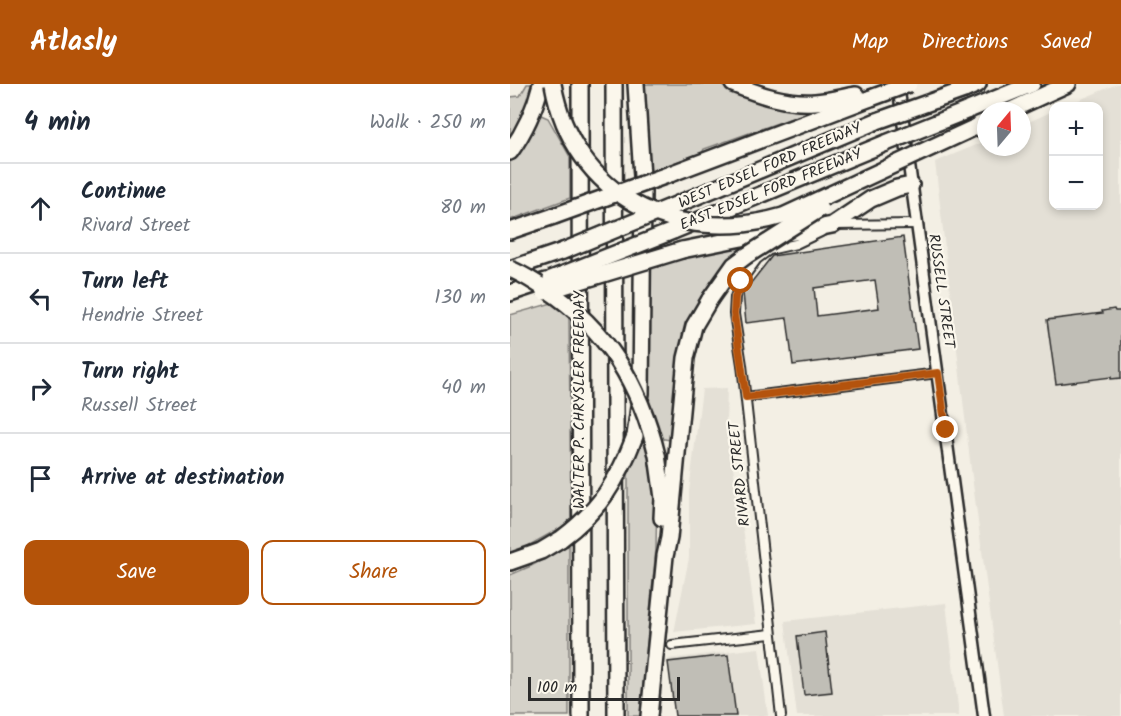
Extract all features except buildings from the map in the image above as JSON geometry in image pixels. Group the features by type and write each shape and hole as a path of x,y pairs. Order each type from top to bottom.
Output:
{"highway":[{"path":"510,152 536,106 541,84"},
{"path":"553,84 561,119 584,161 622,196 648,210 686,224 735,226 769,220 796,211 977,126"},
{"name":"WALTER P. CHRYSLER FREEWAY","path":"580,84 581,716"},
{"path":"614,84 616,716"},
{"path":"510,562 541,551 561,539 594,510 610,490 624,465 635,436 641,393 643,192 636,84"},
{"path":"733,84 772,98 825,108"},
{"path":"510,231 670,174 825,108 871,98 909,84"},
{"name":"EAST EDSEL FORD FREEWAY","path":"510,293 673,231 1032,84"},
{"path":"1029,102 1068,84"},
{"name":"WEST EDSEL FORD FREEWAY","path":"510,269 563,251 877,121 971,87"},
{"path":"649,716 686,358 694,326 734,266 758,247 881,172"},
{"path":"510,293 541,293 682,250 742,238 832,225 871,199 897,188 911,186"},
{"path":"510,269 522,273 566,302 600,335 629,376 650,427 657,455 663,498 662,537 665,556"}],"street":[{"name":"RUSSELL STREET","path":"897,84 984,716"},
{"path":"832,225 917,224"},
{"name":"RIVARD STREET","path":"781,716 746,397 734,314 735,297 741,281 757,260 769,250 812,238 832,225"},
{"path":"746,397 938,373"},
{"path":"672,645 771,634"}],"shaded area":[{"path":"527,84 534,84 528,109 510,137 510,97 520,96"},
{"path":"643,84 725,84 776,106 809,112 704,149 702,153 648,172"},
{"path":"1121,84 1121,716 1004,716 971,469 935,162 977,145 977,156 1031,156 1031,121 1049,113 1049,210 1103,210 1103,102 1074,102"},
{"path":"541,115 548,118 570,157 570,198 510,220 510,159 521,147"},
{"path":"761,241 748,250 683,348 670,440 658,438 656,549 640,716 628,716 628,475 645,428 650,391 649,268 678,258"},
{"path":"552,303 569,317 571,522 510,556 510,315"},
{"path":"727,388 726,424 756,624 674,632 689,558 689,491 702,389"},
{"path":"569,545 569,716 510,716 510,575"},
{"path":"946,603 959,716 797,716 785,621"},
{"path":"759,648 768,716 675,716 668,659"}],"route":[{"path":"741,281 735,297 734,314 746,397 938,373 946,430"}]}
